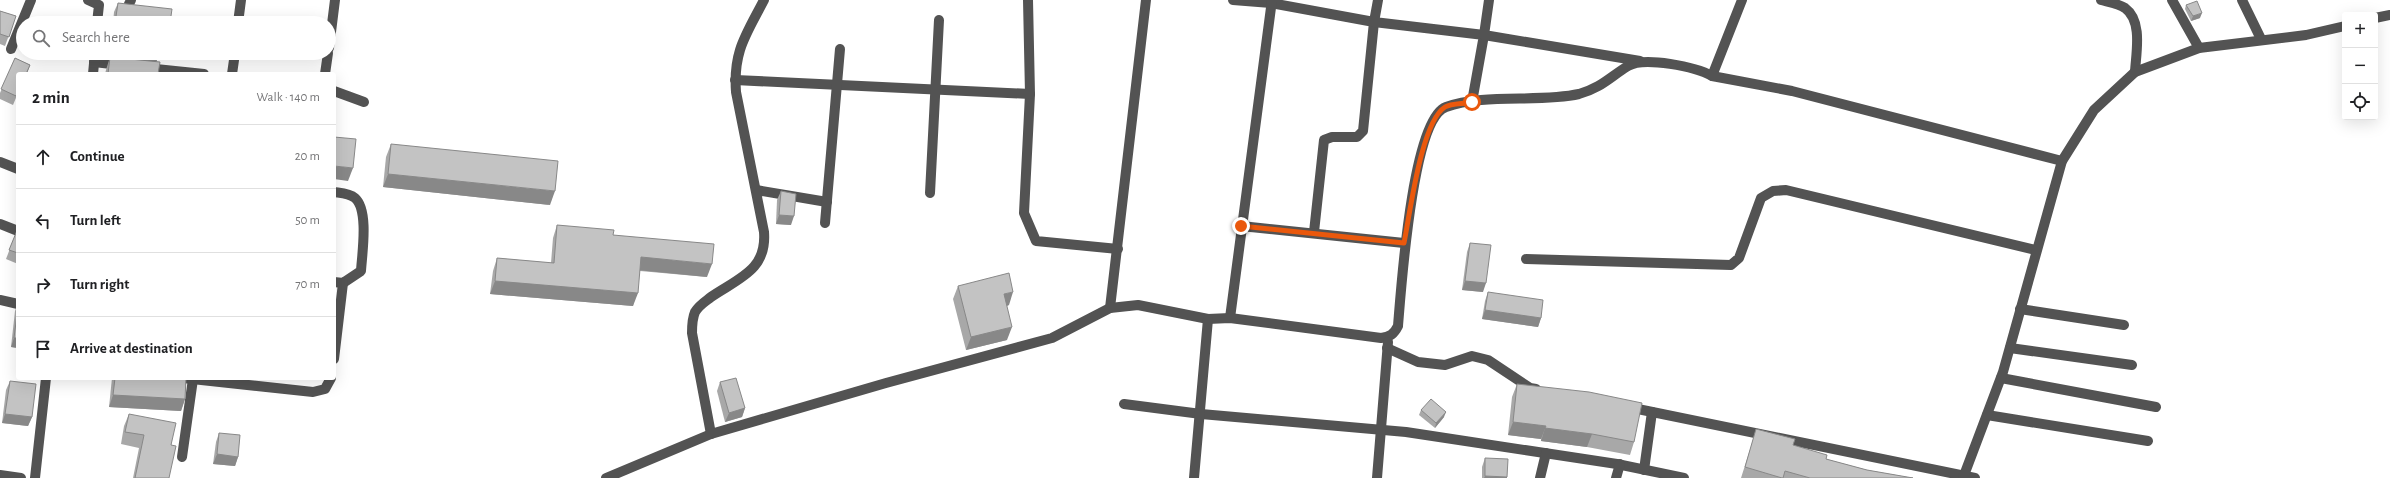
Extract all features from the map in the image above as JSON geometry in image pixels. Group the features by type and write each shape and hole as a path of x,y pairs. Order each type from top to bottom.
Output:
{"street":[{"path":"24,16 31,0"},
{"path":"88,0 99,5 98,16"},
{"path":"239,16 240,0"},
{"path":"333,16 335,0"},
{"path":"712,434 692,333 692,320 696,311 703,303 755,267 763,254 764,232 734,71 739,50 764,0"},
{"path":"1028,0 1030,94 1024,213 1036,242 1118,249"},
{"path":"1110,308 1146,0"},
{"path":"1234,0 1272,2 1374,22 1484,35 1702,70 1712,76 1792,92 2062,161"},
{"path":"1314,232 1324,140 1332,137 1357,137 1363,131 1374,22 1378,0"},
{"path":"1472,102 1489,0"},
{"path":"1712,76 1742,0"},
{"path":"2101,0 2125,8 2134,18 2136,32 2135,72"},
{"path":"2172,0 2199,48"},
{"path":"2242,0 2261,39"},
{"path":"1230,318 1241,226 1272,2"},
{"path":"2378,17 2390,14"},
{"path":"930,193 939,20"},
{"path":"1963,476 2001,378 2062,161 2094,110 2135,72 2199,48 2261,39 2306,35 2342,27"},
{"path":"11,48 16,36"},
{"path":"825,223 840,49"},
{"path":"92,72 94,60"},
{"path":"113,60 191,72"},
{"path":"232,72 234,60"},
{"path":"325,72 327,60"},
{"path":"606,478 712,434 886,383 1052,338 1110,308 1138,305 1208,319 1230,318 1381,338 1388,337 1395,333 1398,326 1404,243 1424,142 1434,119 1445,107 1472,102 1578,94 1607,83 1629,65 1641,61"},
{"path":"735,80 1030,94"},
{"path":"336,92 364,102"},
{"path":"0,162 16,168"},
{"path":"756,190 827,202"},
{"path":"1526,259 1731,265 1739,258 1761,198 1774,191 1786,190 2036,250"},
{"path":"336,192 345,193 355,198 362,210 361,271 338,283 336,321"},
{"path":"0,224 16,230"},
{"path":"1241,226 1314,232 1404,243"},
{"path":"0,300 16,304"},
{"path":"2020,309 2124,325"},
{"path":"1194,478 1201,414 1208,319"},
{"path":"1377,478 1388,337"},
{"path":"1388,348 1418,362 1425,363 1445,365 1472,356 1488,360 1530,388 1545,391"},
{"path":"2010,348 2132,365"},
{"path":"2001,378 2156,407"},
{"path":"35,478 46,380"},
{"path":"182,457 188,380"},
{"path":"198,380 312,392 325,389 330,380"},
{"path":"1124,404 1201,414 1380,430 1620,464 1684,478"},
{"path":"1621,405 1975,478"},
{"path":"1644,470 1652,412"},
{"path":"1987,415 2148,441"},
{"path":"1540,478 1546,453"},
{"path":"1616,478 1620,464"},
{"path":"0,475 21,478"}],"building":[{"path":"2197,1 2202,13 2193,16 2186,5"},
{"path":"118,3 172,9 171,16 116,16"},
{"path":"0,11 16,16 9,37 0,34"},
{"path":"15,58 16,60 30,65 27,72 16,72 16,96 1,89"},
{"path":"110,60 140,60 160,62 158,72 108,72"},
{"path":"336,137 356,139 353,168 336,166"},
{"path":"391,144 558,161 555,191 388,174"},
{"path":"781,191 796,194 794,216 779,215"},
{"path":"557,225 614,230 613,235 714,244 712,264 641,257 638,293 495,281 497,258 554,263"},
{"path":"16,233 16,252 9,250"},
{"path":"1470,243 1491,245 1486,283 1465,281"},
{"path":"1009,273 1013,292 1004,294 1012,327 971,337 958,286"},
{"path":"1488,292 1543,300 1541,318 1485,310"},
{"path":"16,322 16,338 14,338"},
{"path":"736,378 745,408 729,413 720,382"},
{"path":"115,380 186,380 185,399 113,395"},
{"path":"10,381 36,384 32,417 5,414"},
{"path":"1517,384 1589,392 1642,403 1634,442 1592,434 1545,428 1546,426 1513,422"},
{"path":"1431,399 1446,412 1436,423 1421,410"},
{"path":"129,414 176,423 171,445 176,446 169,478 135,478 144,435 125,432"},
{"path":"1756,429 1795,439 1793,445 1827,455 1826,459 1867,470 1913,478 1810,478 1785,471 1782,478 1745,467"},
{"path":"219,433 240,435 238,457 217,454"},
{"path":"1485,458 1508,459 1507,477 1485,476"}],"route":[{"path":"1241,226 1314,232 1404,243 1424,142 1434,119 1445,107 1472,102"}]}
